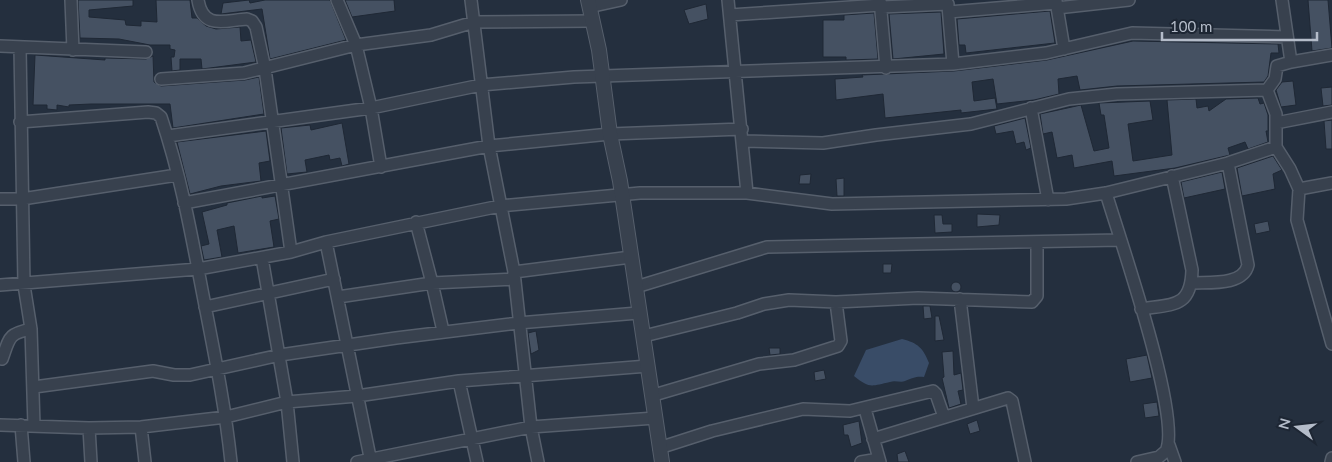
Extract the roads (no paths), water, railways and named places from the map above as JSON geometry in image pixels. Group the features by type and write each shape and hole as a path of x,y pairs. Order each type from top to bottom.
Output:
{"street":[{"path":"71,0 73,50"},
{"path":"198,0 199,9 206,18 214,22 252,20 256,27 265,69 292,252"},
{"path":"337,0 356,45 371,108 381,167"},
{"path":"471,0 489,146 514,272 518,323 531,428 538,462"},
{"path":"161,79 228,76 265,69 356,45 432,35 474,22 589,9 621,0"},
{"path":"728,0 744,141 747,193"},
{"path":"730,15 881,4 1057,4 1129,0"},
{"path":"1282,0 1291,62"},
{"path":"881,4 886,68"},
{"path":"1057,4 1064,49"},
{"path":"948,5 953,64"},
{"path":"589,9 622,195 636,287 638,313 654,395 655,418 662,462"},
{"path":"168,136 371,108 481,85 602,74 886,68 953,64 1046,53 1132,32 1288,37"},
{"path":"0,46 146,52"},
{"path":"20,47 24,284 31,330 34,426"},
{"path":"1267,90 1275,79 1277,66 1332,55"},
{"path":"744,141 823,143 971,124 1070,99 1117,94 1267,90"},
{"path":"1267,90 1276,114 1276,148 1290,169 1299,189 1297,220 1332,344"},
{"path":"1030,108 1048,200"},
{"path":"20,122 148,112 156,113 161,117 168,136 198,269 226,417 230,462"},
{"path":"1276,122 1332,112"},
{"path":"184,203 489,146 610,134 742,129"},
{"path":"0,285 198,269 292,252 326,242 416,222 500,206 622,195 747,193 832,204 1066,199 1106,193 1228,163 1276,148"},
{"path":"1192,283 1233,280 1243,276 1248,265 1228,163"},
{"path":"0,199 22,199 177,175"},
{"path":"1141,309 1180,302 1187,296 1192,283 1192,270 1172,176"},
{"path":"1299,189 1332,183"},
{"path":"1106,193 1141,309 1161,384 1170,435 1169,445 1166,451 1159,457 1137,462"},
{"path":"416,222 443,331"},
{"path":"636,287 767,247 1120,240"},
{"path":"326,242 370,461"},
{"path":"644,336 737,313 764,304 789,300 836,302 918,298 1032,302 1037,296 1037,242"},
{"path":"514,272 631,257"},
{"path":"262,258 287,402 292,462"},
{"path":"338,297 432,282 513,279 514,272"},
{"path":"205,307 334,279"},
{"path":"960,299 973,408"},
{"path":"654,395 759,364 794,360 826,352 838,346 841,341 836,302"},
{"path":"34,387 153,371 182,375 218,370 280,355 443,331 638,313"},
{"path":"0,358 2,358 10,337 14,333 31,330"},
{"path":"0,425 21,424 89,428 142,427 226,417 287,402 357,396 458,381 648,366"},
{"path":"458,381 477,462"},
{"path":"660,448 712,430 802,410 850,412 933,391 936,394 944,417"},
{"path":"873,439 1002,398 1012,401 1026,462"},
{"path":"861,462 879,460 865,409"},
{"path":"357,462 370,461 531,428 655,418"},
{"path":"21,424 24,462"},
{"path":"142,427 145,462"},
{"path":"89,428 91,462"},
{"path":"1169,445 1175,462"},
{"path":"1331,462 1332,458"}],"water":[{"path":"902,339 916,344 924,353 929,363 924,377 917,377 903,382 892,381 879,385 867,385 854,376 866,350"}]}
